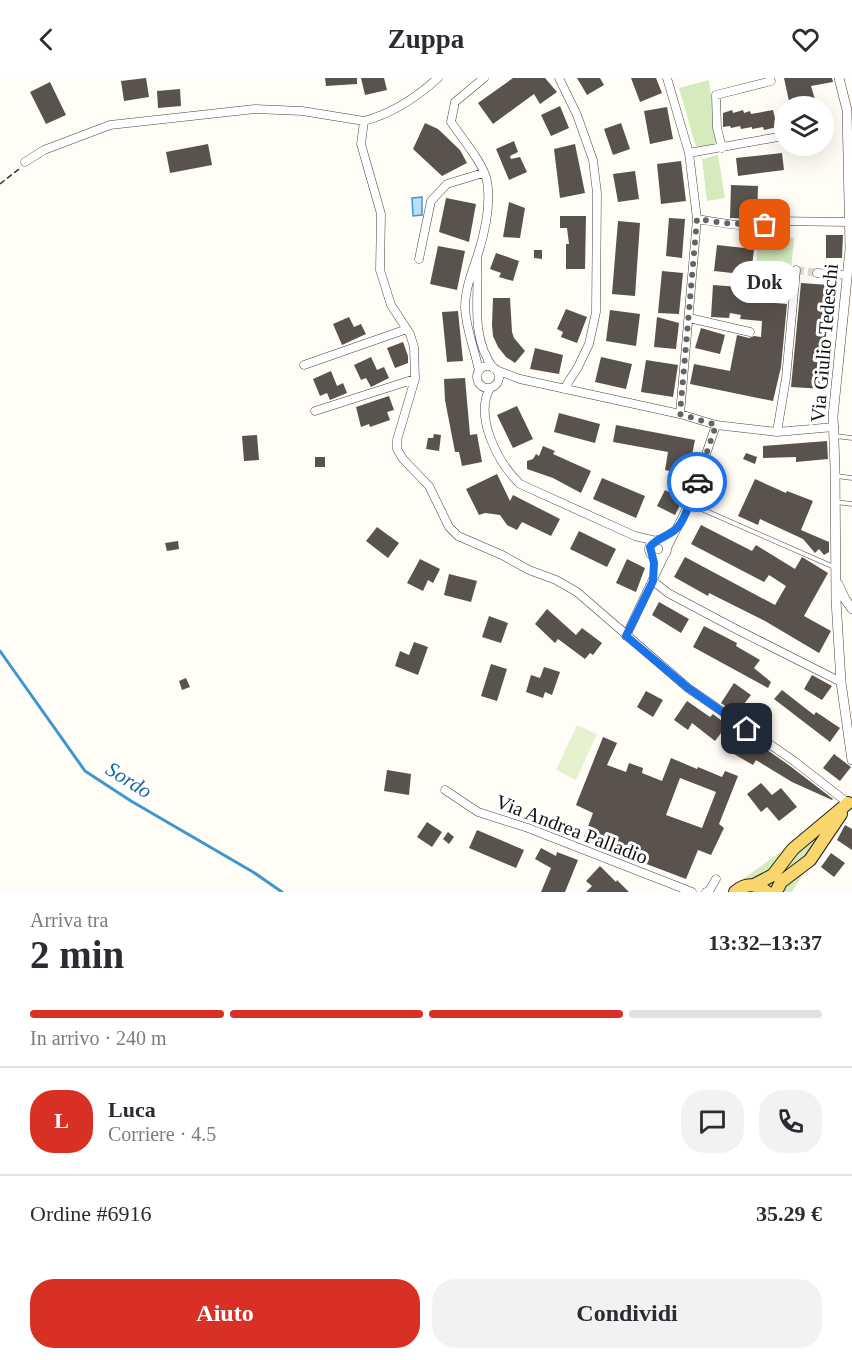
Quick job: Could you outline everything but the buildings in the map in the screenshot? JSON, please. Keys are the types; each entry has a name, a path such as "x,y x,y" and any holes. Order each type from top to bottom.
{"main road":[{"path":"735,892 740,887 754,885 773,875 793,849 850,800"},
{"path":"776,892 781,882 803,866 815,853 850,800"},
{"path":"754,885 767,892"}],"street":[{"path":"26,162 44,150 110,125 255,109 302,111 364,121 379,117 414,97 438,78"},
{"path":"484,78 454,102 451,122 473,153 487,180 487,210 477,256 471,270 465,308 480,385 493,387 520,379"},
{"path":"559,78 577,115 593,160 597,193 596,312 589,344 564,389"},
{"path":"667,78 689,153 697,219 680,414"},
{"name":"Via Giulio Tedeschi","path":"838,78 848,110 851,249 835,390 836,579 852,608"},
{"path":"722,148 717,128 716,95 771,81"},
{"path":"364,121 361,144 381,214 380,270 391,305 407,329 414,347 415,379 397,440 397,449 403,459 429,486 449,528 464,538 577,592 626,636 690,685 850,800"},
{"path":"689,153 774,138"},
{"path":"419,259 431,201 447,184 483,173"},
{"path":"697,219 765,225 772,221 850,222"},
{"path":"477,256 478,335 499,379 484,403 483,413 486,428 512,476 528,488 635,536 664,543 665,552"},
{"path":"777,432 786,378 796,270"},
{"path":"817,273 847,275"},
{"path":"689,318 750,332"},
{"path":"304,365 407,329"},
{"path":"479,371 487,366 520,379 680,414 716,425 777,432 834,432"},
{"path":"315,411 415,379"},
{"path":"626,636 689,504 716,425"},
{"path":"653,581 651,544 678,527"},
{"path":"653,557 659,558 665,552"},
{"path":"836,579 841,682 852,760"},
{"path":"653,581 668,593 841,682"},
{"path":"837,614 845,608 852,608"},
{"name":"Via Andrea Palladio","path":"445,790 478,812 528,828 692,892"},
{"path":"706,892 716,879"}],"lane":[{"path":"834,432 852,438"},
{"path":"835,476 852,478"},
{"path":"836,502 852,504"},
{"path":"689,504 836,568"}],"path":[{"path":"0,184 26,162"}],"green space":[{"path":"709,80 717,142 714,145 696,147 679,88"},
{"path":"718,155 725,198 707,201 702,159"},
{"path":"758,236 794,238 789,291 755,281"},
{"path":"577,725 597,734 576,780 556,770"},
{"path":"824,831 804,858 776,880 771,888 767,885 775,879 793,856"},
{"path":"786,848 767,871 755,878 739,882"},
{"path":"805,871 792,892 781,892 789,881"}],"water":[{"path":"422,197 422,215 413,216 412,198"}],"waterway":[{"name":"Sordo","path":"0,651 85,771 131,801 253,872 282,892"}],"tunnel":[{"path":"796,270 817,273"}],"way so far":[{"path":"697,482 716,425 680,414 697,219 765,225"}],"place":[{"name":"Dok","path":"765,225"}],"route":[{"path":"697,482 678,527 651,544 650,552 655,568 653,581 626,636 688,688 747,729"}]}
